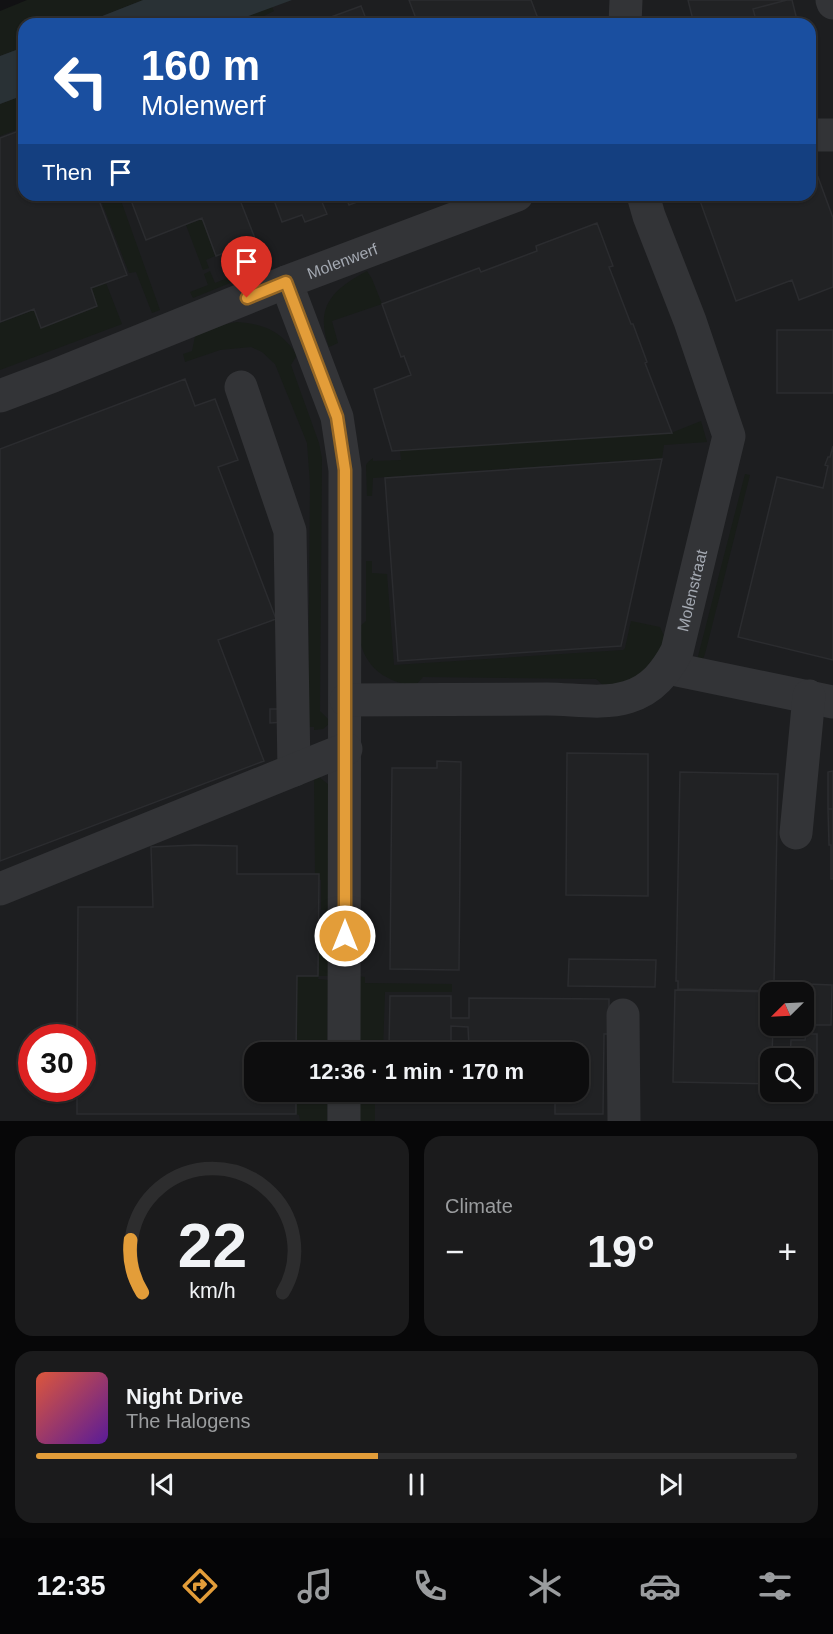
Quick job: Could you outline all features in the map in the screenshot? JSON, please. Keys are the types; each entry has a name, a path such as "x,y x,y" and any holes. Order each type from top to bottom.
{"street":[{"path":"625,18 626,0"},
{"path":"816,135 833,135"},
{"name":"Molenwerf","path":"0,396 286,282 501,201"},
{"name":"Molenstraat","path":"346,700 612,701 632,696 651,684 668,668 677,651 729,436 690,321 645,201"},
{"path":"286,282 337,417 345,470 345,1042"},
{"path":"241,387 290,531 294,770"},
{"path":"668,668 821,699 796,833"},
{"path":"0,889 346,749"},
{"path":"623,1015 624,1121"},
{"path":"344,1102 344,1121"}],"shaded area":[{"path":"27,0 143,0 97,18 18,18 18,49 0,56 0,11"},
{"path":"71,0 833,0 833,1121 0,1121 0,28 18,21 18,201 816,201 816,18 25,18"},
{"path":"143,0 292,0 243,18 97,18"},
{"path":"272,7 274,11 264,16 265,18 243,18"},
{"path":"18,49 18,97 0,104 0,56"},
{"path":"18,97 18,129 0,136 0,104"},
{"path":"101,201 121,201 160,310 152,313 136,272 129,273"},
{"path":"202,219 215,256 206,260 209,268 203,270 186,225"},
{"path":"210,271 215,283 232,276 235,281 193,298 190,292 208,285 204,274"},
{"path":"367,271 382,304 332,321 338,343 329,347 325,333 325,310 336,292"},
{"path":"106,283 122,324 0,370 0,323 34,310 41,328 97,307 91,289"},
{"path":"237,322 272,330 285,340 297,355 291,365 319,443 322,458 320,711 329,720 329,724 323,729 314,730 314,727 308,727 310,484 307,443 275,364 262,352 251,347 220,350 185,362 183,354 192,351 195,336"},
{"path":"701,421 707,442 664,445 662,458 373,478 372,496 367,496 366,465 368,462 373,458 373,461 401,460 400,450 671,433"},
{"path":"745,474 750,475 700,666 696,664"},
{"path":"366,561 372,561 372,573 387,574 394,665 623,650 631,621 660,627 665,638 664,645 640,677 605,687 596,679 423,677 415,686 403,684 375,669 363,652 358,628 366,621"},
{"path":"314,773 329,785 328,913 321,910 321,880 319,874 315,874"},
{"path":"325,926 328,926 328,976 319,976 318,979 328,980 327,1042 297,1042 297,976 318,976 319,934 325,934"},
{"path":"356,976 365,977 365,983 452,984 452,992 385,992 383,1042 355,1042"},
{"path":"296,1102 327,1102 327,1121 300,1121 299,1115 296,1114"},
{"path":"355,1102 375,1102 375,1121 355,1121"}],"building":[{"path":"409,0 531,0 538,18 416,18"},
{"path":"688,0 787,0 753,9 755,18 692,18"},
{"path":"792,0 796,18 755,18 753,9"},
{"path":"361,6 366,18 328,18"},
{"path":"18,131 18,201 99,201 127,275 91,288 97,306 41,328 34,309 0,322 0,138"},
{"path":"818,177 833,218 833,287 799,300 792,280 736,301 700,201 816,201 816,178"},
{"path":"131,201 240,201 256,241 216,256 202,218 146,240"},
{"path":"274,201 322,201 327,214 305,222 302,215 282,222"},
{"path":"347,201 360,201 349,205"},
{"path":"597,223 613,266 609,267 631,324 633,324 647,362 645,363 672,433 392,451 374,389 411,375 404,356 401,357 382,304 479,268 481,272 537,251 536,246"},
{"path":"777,330 833,330 833,393 777,393"},
{"path":"185,379 195,406 215,399 238,460 218,467 276,619 218,640 264,761 0,861 0,449"},
{"path":"833,446 833,660 738,637 777,477 823,488 828,466 825,465"},
{"path":"662,459 621,646 398,661 385,478"},
{"path":"270,709 285,709 285,722 270,723"},
{"path":"567,753 648,754 648,896 566,895"},
{"path":"437,761 461,762 459,970 390,969 392,768 437,768"},
{"path":"833,771 833,809 828,809 828,772"},
{"path":"680,772 778,774 774,982 760,982 760,991 678,989 678,981 676,981"},
{"path":"828,809 833,809 833,879 831,879"},
{"path":"237,846 237,874 319,874 318,976 297,976 296,1042 244,1042 244,1102 296,1102 296,1114 77,1114 77,1102 96,1102 96,1024 77,1024 78,907 153,907 151,847"},
{"path":"569,959 656,960 655,987 568,986"},
{"path":"814,984 832,985 831,1025 814,1025"},
{"path":"675,990 760,992 760,1036 773,1036 772,1048 760,1048 760,1084 673,1082"},
{"path":"390,996 451,996 451,1018 469,1018 469,998 609,999 609,1034 604,1034 603,1114 555,1114 555,1102 589,1102 589,1042 469,1042 468,1027 451,1026 451,1042 389,1042"},
{"path":"817,1034 817,1093 814,1093 814,1048 791,1048 791,1040 805,1040 806,1036"}],"route":[{"path":"247,298 286,282 337,417 343,452 345,470 345,936"}]}
